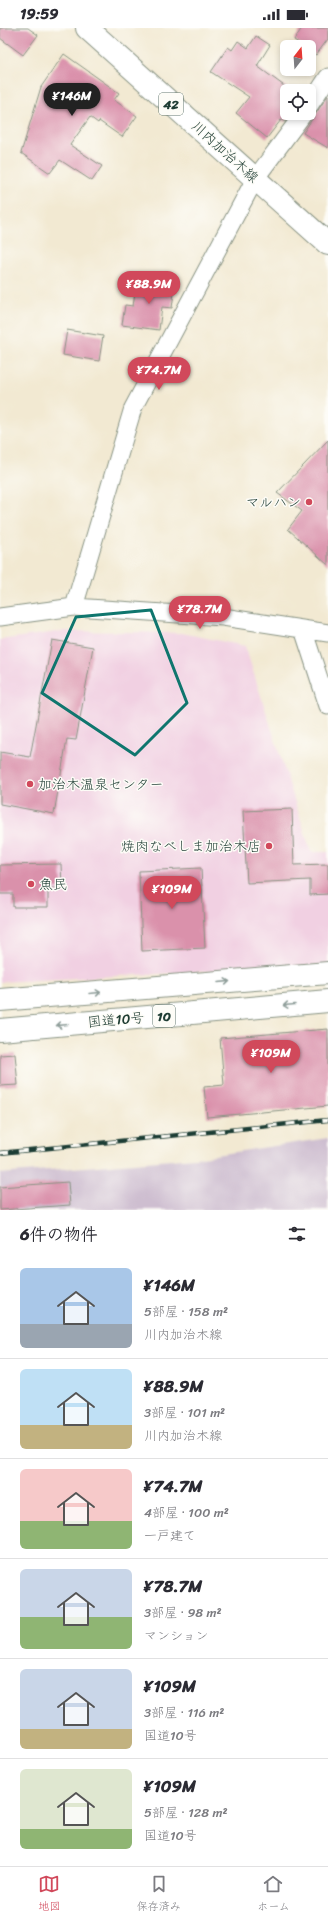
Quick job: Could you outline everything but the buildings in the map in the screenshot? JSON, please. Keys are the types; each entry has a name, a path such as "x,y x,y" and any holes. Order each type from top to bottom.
{"main road":[{"name":"川内加治木線","path":"86,28 328,244"},
{"name":"国道10号","path":"0,1000 328,973"},
{"name":"国道10号","path":"0,1030 328,1001"}],"street":[{"path":"316,95 328,77"},
{"path":"74,607 133,408 255,179 299,120"},
{"path":"0,617 74,607 223,617 328,633"},
{"path":"303,629 328,706"}],"highlighted area":[{"path":"151,610 187,703 135,755 42,693 76,617"}],"shaded area":[{"path":"64,631 182,633 245,646 311,852 328,852 328,965 0,982 0,640"},
{"path":"328,1138 328,1210 0,1210 0,1174 195,1158"}],"railway":[{"path":"0,1153 328,1120"}],"place":[{"name":"マルハン","path":"309,502"},
{"name":"加治木温泉センター","path":"30,784"},
{"name":"焼肉なべしま加治木店","path":"269,846"},
{"name":"魚民","path":"31,884"}]}
